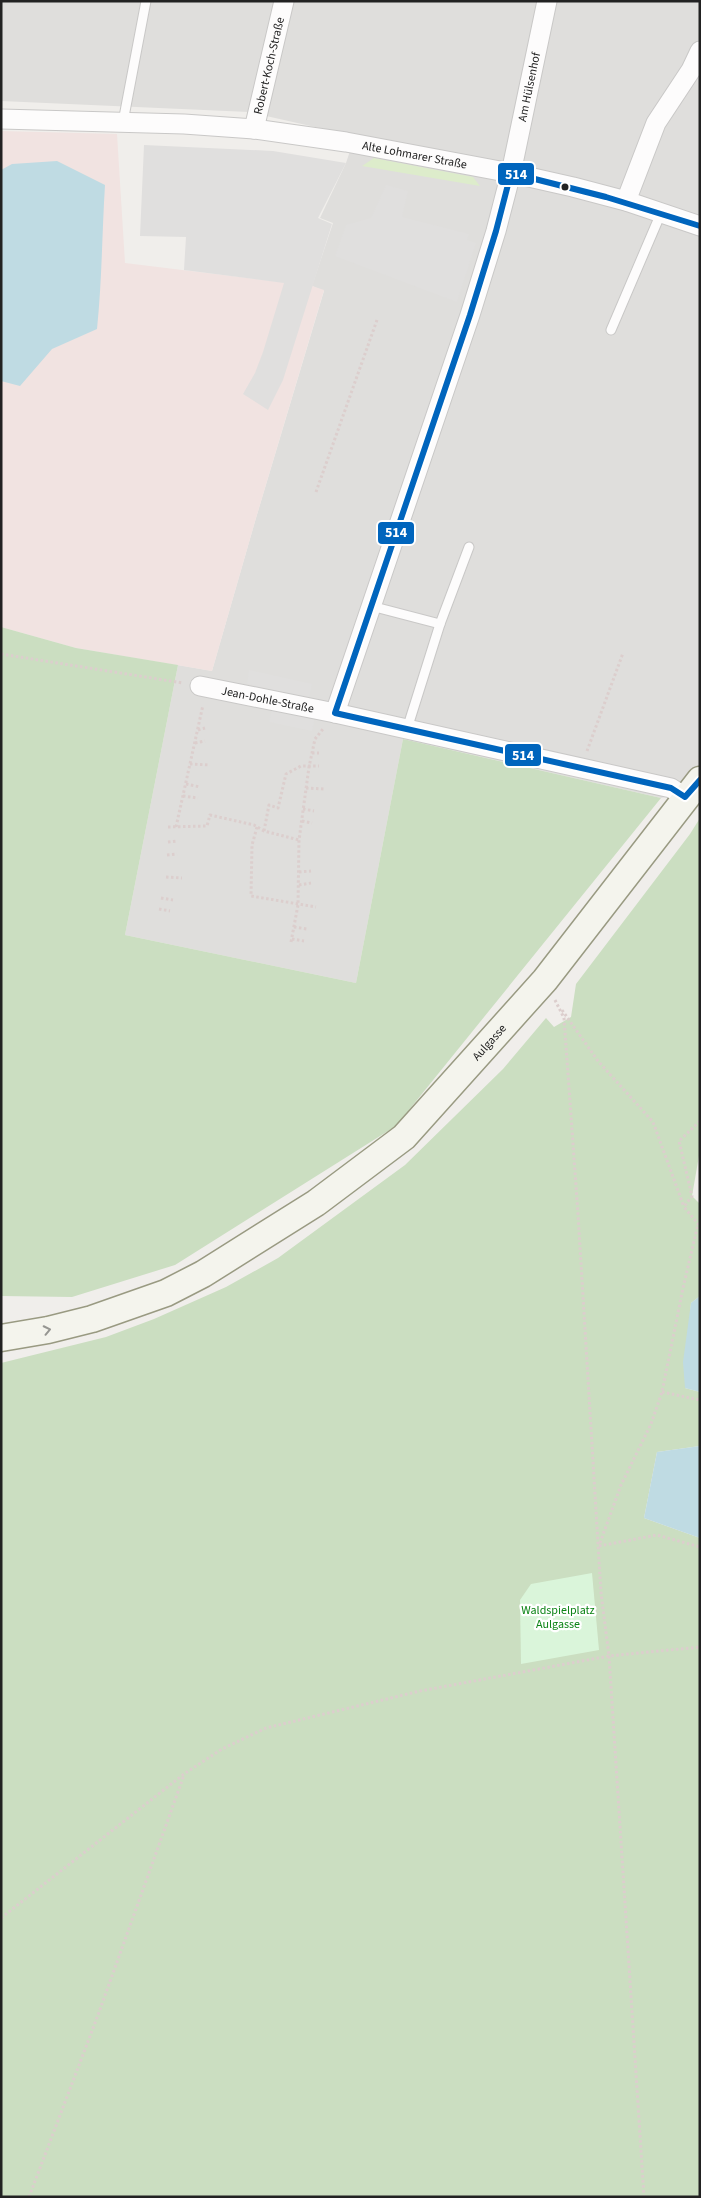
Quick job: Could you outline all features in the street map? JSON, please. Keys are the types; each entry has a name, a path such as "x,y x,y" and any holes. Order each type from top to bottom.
{"main road":[{"name":"Aulgasse","path":"232,1256 329,1194 404,1137 545,980 692,788"},
{"path":"1,1320 88,1304 151,1285 232,1256"},
{"path":"1,1338 48,1330 92,1319 166,1293 203,1274 232,1256"}],"street":[{"name":"Robert-Koch-Straße","path":"254,129 284,1"},
{"name":"Am Hülsenhof","path":"335,713 470,315 496,230 511,173 547,1"},
{"path":"626,201 656,123 691,70 700,51"},
{"name":"Alte Lohmarer Straße","path":"1,119 123,122 254,129 346,142 573,186 626,201 700,226"},
{"name":"Jean-Dohle-Straße","path":"206,687 335,713 671,788 692,788"}],"lane":[{"path":"123,122 146,1"},
{"path":"611,330 661,213"},
{"path":"407,729 440,624 468,547"},
{"path":"371,606 440,624"}],"path":[{"path":"316,492 377,320"},
{"path":"1,654 206,687 176,827"},
{"path":"581,768 623,654"},
{"path":"304,941 292,941 298,905 299,840 303,809 315,739 335,713"},
{"path":"198,730 205,728"},
{"path":"195,743 205,741"},
{"path":"312,753 319,753"},
{"path":"190,764 210,765"},
{"path":"264,831 269,806 278,808 286,774 301,766 319,766"},
{"path":"186,784 200,787"},
{"path":"306,788 324,790"},
{"path":"183,796 198,798"},
{"path":"303,809 314,811"},
{"path":"168,827 207,826 210,815 299,840"},
{"path":"302,821 312,823"},
{"path":"257,827 252,845 251,896 316,907"},
{"path":"168,842 177,841"},
{"path":"167,855 177,854"},
{"path":"299,872 311,870"},
{"path":"166,877 182,878"},
{"path":"299,885 311,883"},
{"path":"161,898 173,900"},
{"path":"159,909 170,911"},
{"path":"294,927 307,929"},
{"path":"599,1546 621,1485 651,1424 662,1392 683,1288 699,1225 684,1207 653,1122 598,1061 554,999 564,1018 601,1593 609,1656 644,2197"},
{"path":"684,1207 692,1196 679,1141 700,1120"},
{"path":"662,1392 700,1400"},
{"path":"599,1546 657,1535 700,1547"},
{"path":"1,1918 184,1774 222,1749 266,1728 420,1691 609,1656 700,1647"},
{"path":"29,2197 101,2005 184,1774"}],"shaded area":[{"path":"1,1 700,1 700,789 661,798 403,739 356,983 125,935 178,665 212,671 324,291 312,286 333,223 320,218 346,163 355,136 249,112 1,101"},
{"path":"1,131 117,134 125,263 312,286 324,290 212,671 76,648 1,627"},
{"path":"144,145 273,151 346,163 318,218 332,224 283,380 268,410 243,394 255,373 263,352 284,283 184,270 186,237 140,236"},
{"path":"386,185 408,191 402,217 469,234 467,240 476,243 457,302 335,256 346,225 371,218"},
{"path":"249,670 312,684 309,698 247,684"},
{"path":"272,708 315,718 312,731 269,722"}],"green space":[{"path":"374,158 473,177 480,186 362,166"},
{"path":"1,627 76,648 178,665 125,935 356,983 403,739 661,798 396,1126 175,1265 72,1297 1,1296"},
{"path":"700,818 700,1150 692,1196 700,1204 700,1296 691,1303 685,1388 700,1392 700,1446 657,1452 644,1518 700,1538 700,2197 1,2197 1,1363 106,1337 154,1319 226,1287 278,1258 405,1165 503,1069 546,1018 554,1027 571,1017 576,984 690,834"},
{"name":"Waldspielplatz Aulgasse","path":"592,1573 599,1650 521,1664 520,1600 531,1584"}],"water":[{"path":"57,161 105,185 97,329 52,349 20,386 1,381 1,170 12,164"},
{"path":"700,1296 700,1392 685,1388 683,1362 691,1303"},
{"path":"700,1446 700,1538 644,1518 657,1452"}],"transit line":[{"name":"514","path":"700,226 606,197 511,173 496,231 470,315 335,713 671,788 685,797 700,780"}]}
